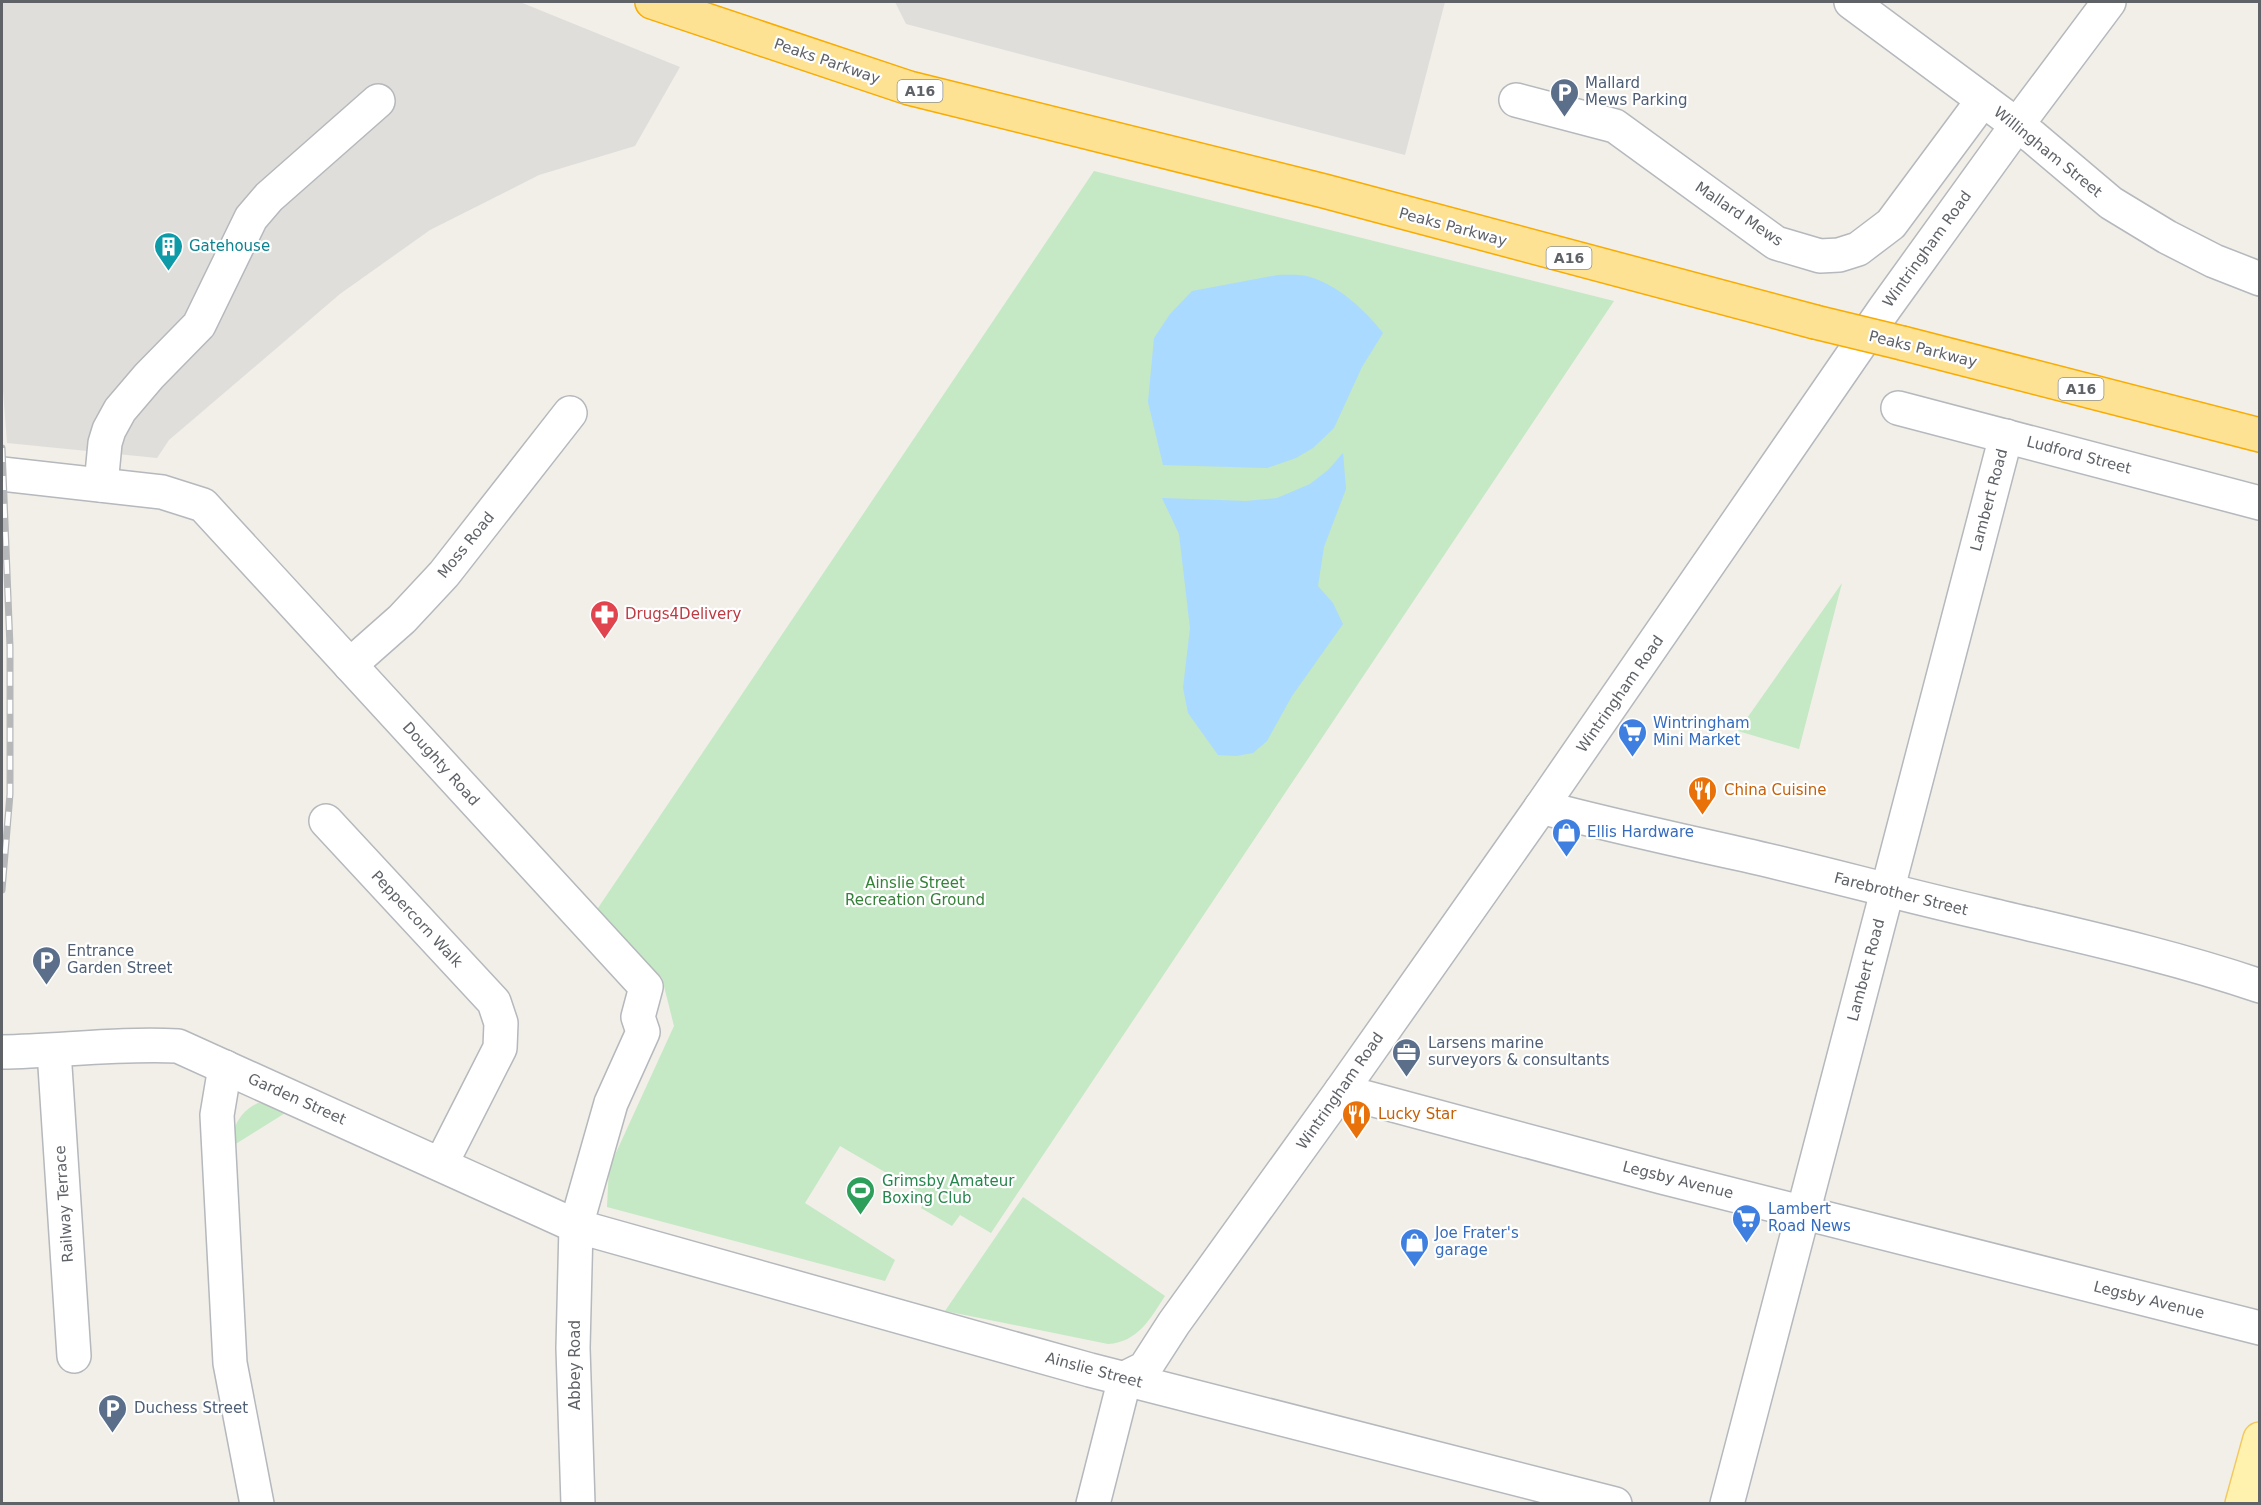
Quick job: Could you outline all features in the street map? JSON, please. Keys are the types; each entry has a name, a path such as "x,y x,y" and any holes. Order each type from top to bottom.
{"highway":[{"name":"Peaks Parkway","path":"652,2 909,88 1312,188 1815,322 2259,435"}],"main road":[{"path":"2242,1503 2259,1439"}],"street":[{"name":"Willingham Street","path":"1851,2 2017,125 2111,203 2167,237 2214,261 2259,279"},
{"name":"Wintringham Road","path":"1125,1378 1145,1368 1174,1323 1541,807 1885,308 2109,2"},
{"name":"Mallard Mews","path":"1516,100 1615,126 1776,243 1820,256 1839,255 1858,249 1891,224 1983,100"},
{"path":"101,485 105,443 120,410 149,376 199,325 251,218 269,197 378,101"},
{"name":"Ludford Street","path":"1898,408 2259,503"},
{"name":"Moss Road","path":"350,665 402,619 444,574 570,413"},
{"name":"Lambert Road","path":"1727,1503 2006,436"},
{"name":"Doughty Road","path":"2,474 162,492 203,505 646,987 638,1017 643,1032 611,1103 576,1226"},
{"name":"Farebrother Street","path":"1541,807 2213,970 2259,986"},
{"name":"Peppercorn Walk","path":"326,821 494,1002 501,1023 500,1048 441,1164"},
{"name":"Garden Street","path":"2,1053 132,1045 178,1046 576,1226"},
{"name":"Railway Terrace","path":"54,1051 74,1356"},
{"path":"225,1067 217,1115 230,1363 257,1503"},
{"name":"Legsby Avenue","path":"1341,1091 1526,1142 2259,1328"},
{"name":"Ainslie Street","path":"576,1226 1125,1378 1615,1503"},
{"name":"Abbey Road","path":"576,1226 573,1348 578,1503"},
{"path":"1094,1503 1125,1378"}],"shaded area":[{"path":"2,2 520,2 680,67 635,146 539,175 430,230 340,294 169,440 157,458 7,443 2,377"},
{"path":"895,2 1445,2 1405,155 906,24"}],"green space":[{"name":"Ainslie Street Recreation Ground","path":"1094,171 1614,301 991,1233 960,1215 952,1226 921,1208 928,1197 840,1146 805,1203 895,1260 885,1281 607,1207 609,1168 674,1026 662,978 594,914"},
{"path":"1842,583 1799,749 1738,731"},
{"path":"258,1103 277,1104 290,1110 234,1145 233,1138 238,1120"},
{"path":"1023,1197 1165,1296 1142,1328 1127,1339 1108,1344 945,1311"}],"water":[{"path":"1278,275 1306,276 1331,286 1360,308 1383,333 1362,367 1334,428 1313,448 1296,458 1267,468 1163,465 1148,402 1154,338 1170,314 1192,291"},
{"path":"1343,453 1346,489 1324,547 1318,586 1333,603 1343,624 1292,696 1267,741 1253,753 1236,756 1218,755 1188,713 1183,688 1190,628 1179,534 1162,498 1246,501 1277,498 1310,484 1328,470"}],"railway":[{"path":"2,448 10,647 10,794 2,890"}],"place":[{"name":"Mallard Mews Parking","path":"1564,118"},
{"name":"Gatehouse","path":"168,272"},
{"name":"Drugs4Delivery","path":"604,640"},
{"name":"Wintringham Mini Market","path":"1632,758"},
{"name":"China Cuisine","path":"1703,816"},
{"name":"Ellis Hardware","path":"1566,858"},
{"name":"Entrance Garden Street","path":"46,986"},
{"name":"Larsens marine surveyors & consultants","path":"1407,1078"},
{"name":"Lucky Star","path":"1357,1140"},
{"name":"Grimsby Amateur Boxing Club","path":"861,1216"},
{"name":"Lambert Road News","path":"1747,1244"},
{"name":"Joe Frater's garage","path":"1414,1268"},
{"name":"Duchess Street","path":"113,1434"}]}
